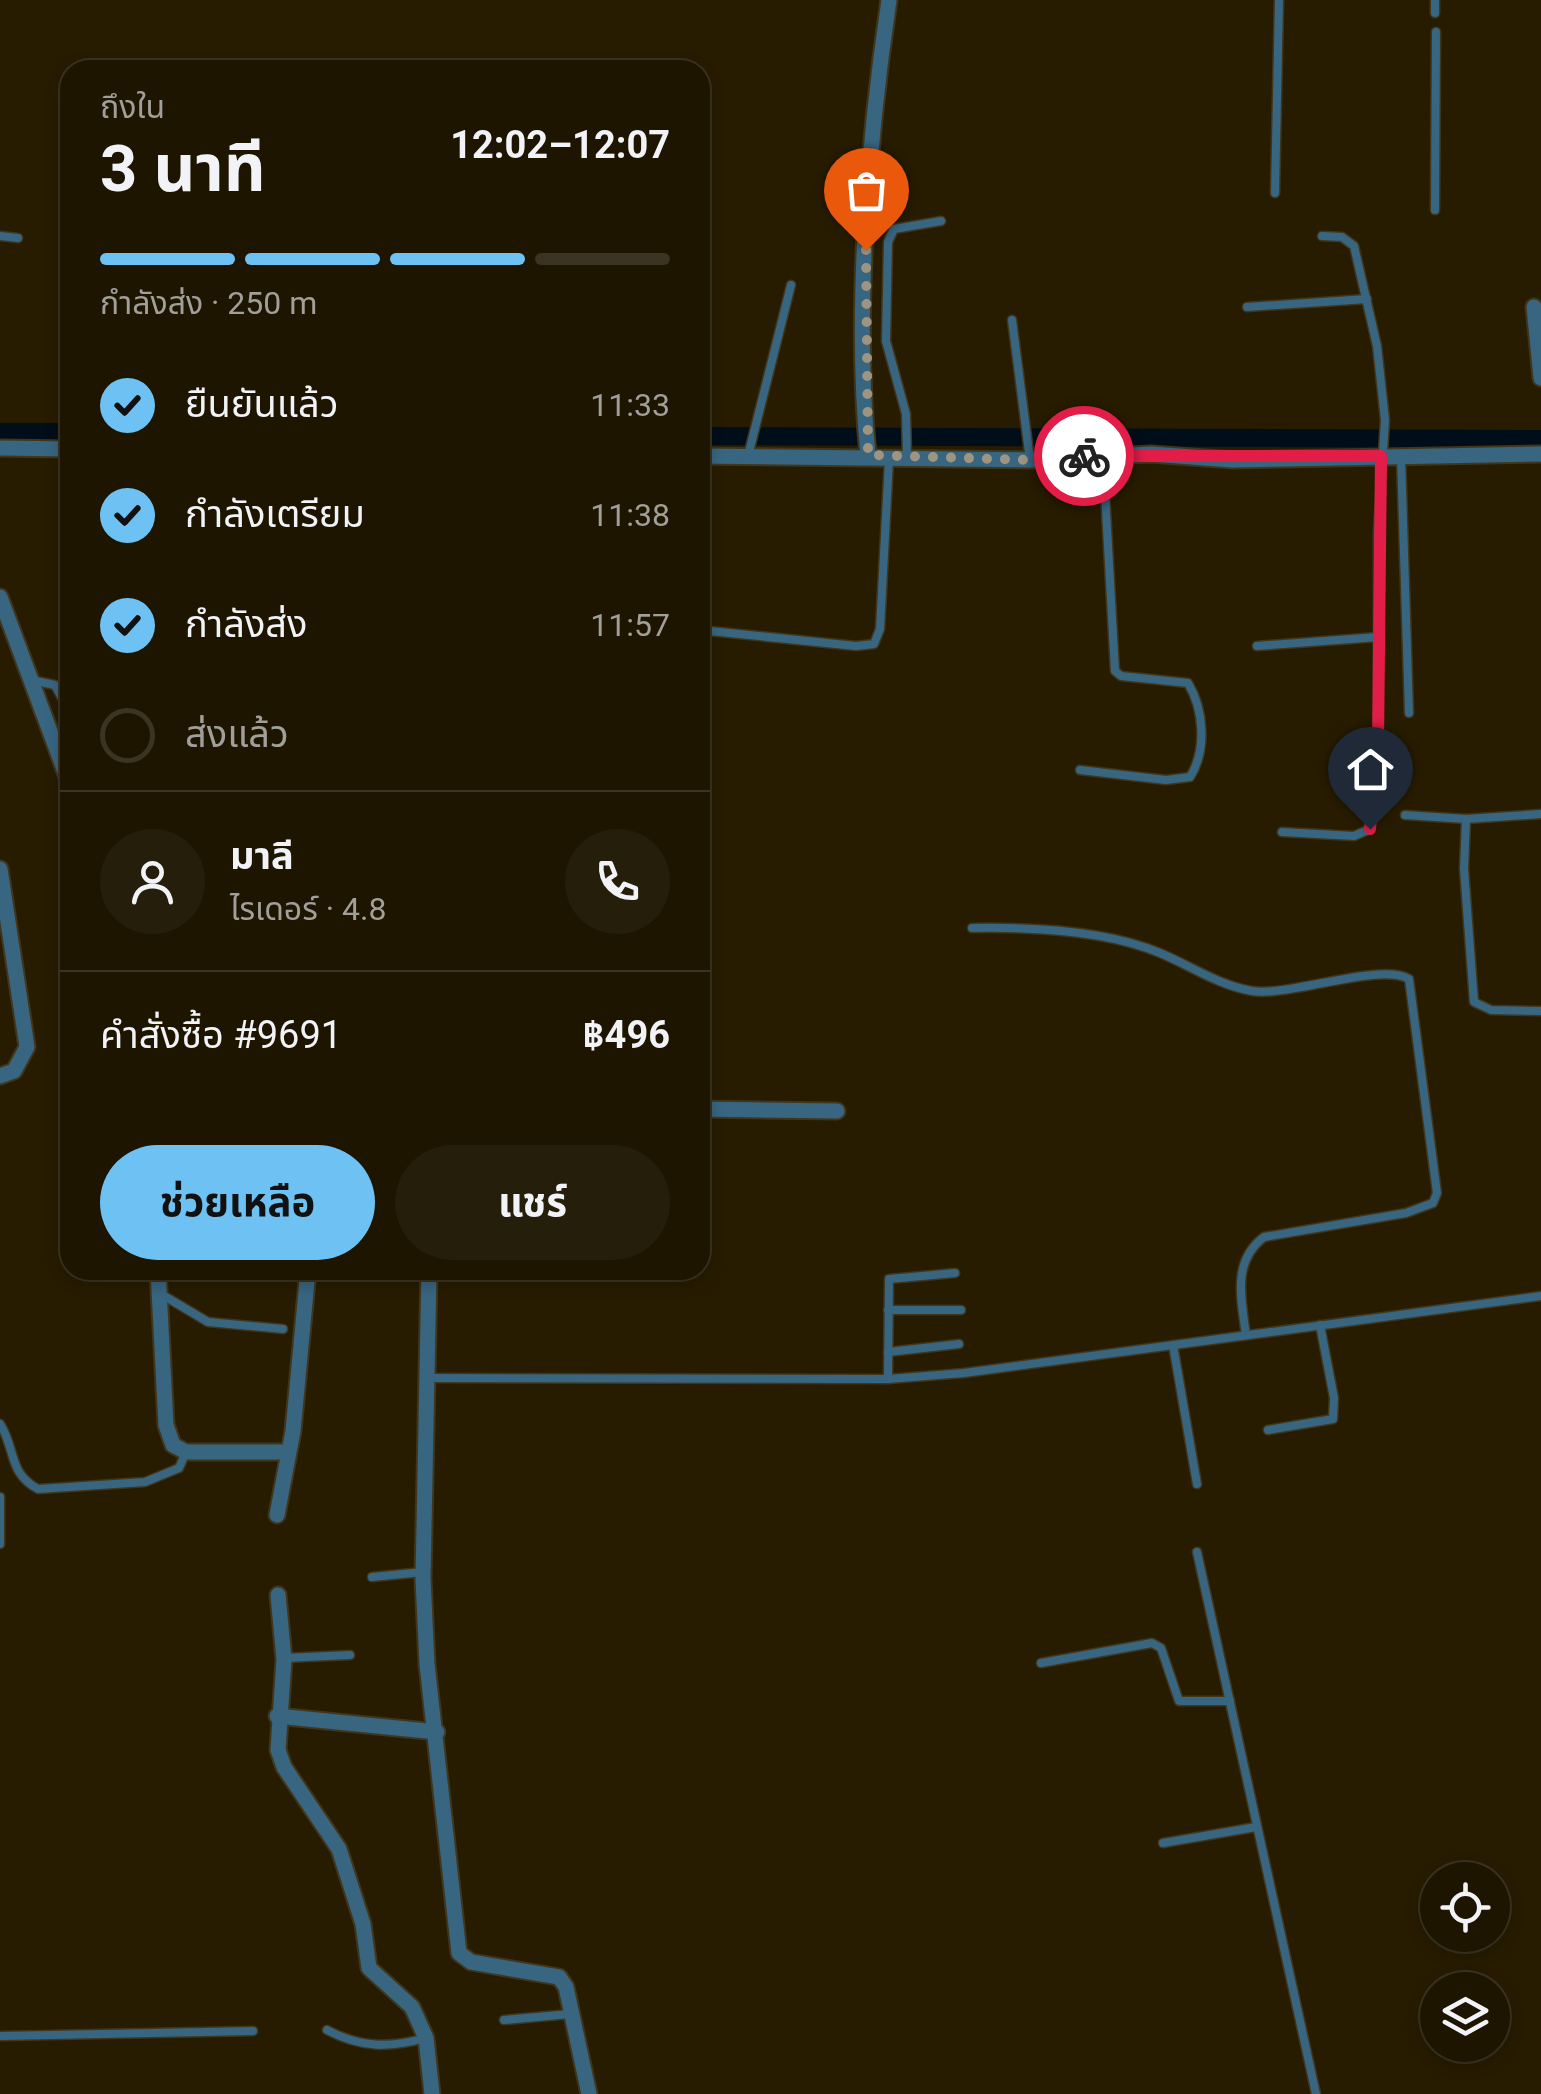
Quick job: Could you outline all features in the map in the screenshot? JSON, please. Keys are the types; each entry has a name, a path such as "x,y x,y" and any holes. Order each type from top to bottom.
{"street":[{"path":"868,455 866,250 875,95 890,0"},
{"path":"1534,308 1541,378"},
{"path":"0,448 60,448"},
{"path":"710,456 1030,460 1103,455 1233,460 1541,454"},
{"path":"0,596 60,758"},
{"path":"0,869 27,1047 14,1071 0,1076"},
{"path":"710,1109 837,1111"},
{"path":"158,1280 166,1425 172,1445 186,1452 286,1452"},
{"path":"277,1515 293,1430 307,1280"},
{"path":"429,1280 428,1378 422,1448 427,1664 458,1953 470,1962 559,1977 566,1987 589,2094"},
{"path":"278,1595 284,1658 277,1716 278,1750 284,1767 339,1849 363,1924 370,1968 412,2007 426,2038 432,2094"},
{"path":"277,1716 437,1732"}],"lane":[{"path":"1275,193 1279,0"},
{"path":"1435,0 1435,13"},
{"path":"1435,210 1436,32"},
{"path":"907,456 906,414 886,340 888,242 894,229 941,221"},
{"path":"0,236 18,238"},
{"path":"1282,832 1354,836 1370,829 1378,746 1384,398 1354,246 1342,238 1322,236"},
{"path":"748,456 791,285"},
{"path":"1246,307 1367,299"},
{"path":"1012,320 1030,460"},
{"path":"1080,770 1166,780 1190,777 1197,766 1202,732 1188,683 1122,676 1114,671 1103,455"},
{"path":"710,631 856,646 874,644 880,629 889,456"},
{"path":"1401,456 1409,713"},
{"path":"1256,646 1378,637"},
{"path":"31,680 55,685 60,694"},
{"path":"1405,815 1466,819 1541,814"},
{"path":"1466,819 1474,1002 1491,1010 1541,1011"},
{"path":"972,928 1034,927 1126,944 1159,952 1201,975 1255,992 1384,975 1409,979 1430,1114 1438,1193 1434,1203 1406,1213 1264,1237 1246,1250 1240,1273 1246,1335"},
{"path":"888,1379 890,1277 955,1273"},
{"path":"159,1292 208,1322 283,1329"},
{"path":"428,1378 888,1379 1541,1296"},
{"path":"888,1310 961,1310"},
{"path":"1268,1430 1333,1418 1334,1398 1320,1325"},
{"path":"888,1352 959,1344"},
{"path":"1173,1344 1197,1484"},
{"path":"0,1424 12,1463 24,1481 38,1489 146,1482 179,1468 186,1452"},
{"path":"0,1498 0,1544"},
{"path":"1197,1552 1316,2094"},
{"path":"372,1578 424,1572"},
{"path":"1041,1663 1152,1644 1161,1648 1179,1701 1230,1701"},
{"path":"284,1658 350,1655"},
{"path":"1163,1842 1256,1827"},
{"path":"504,2020 570,2014"},
{"path":"327,2030 355,2045 398,2046 426,2038"},
{"path":"0,2036 252,2031"}],"waterway":[{"path":"0,432 60,432"},
{"path":"710,436 1541,439"}],"way so far":[{"path":"866,250 868,455 1030,460 1084,456"}],"route":[{"path":"1084,456 1151,454 1233,460 1381,456 1378,746 1370,829"}]}
